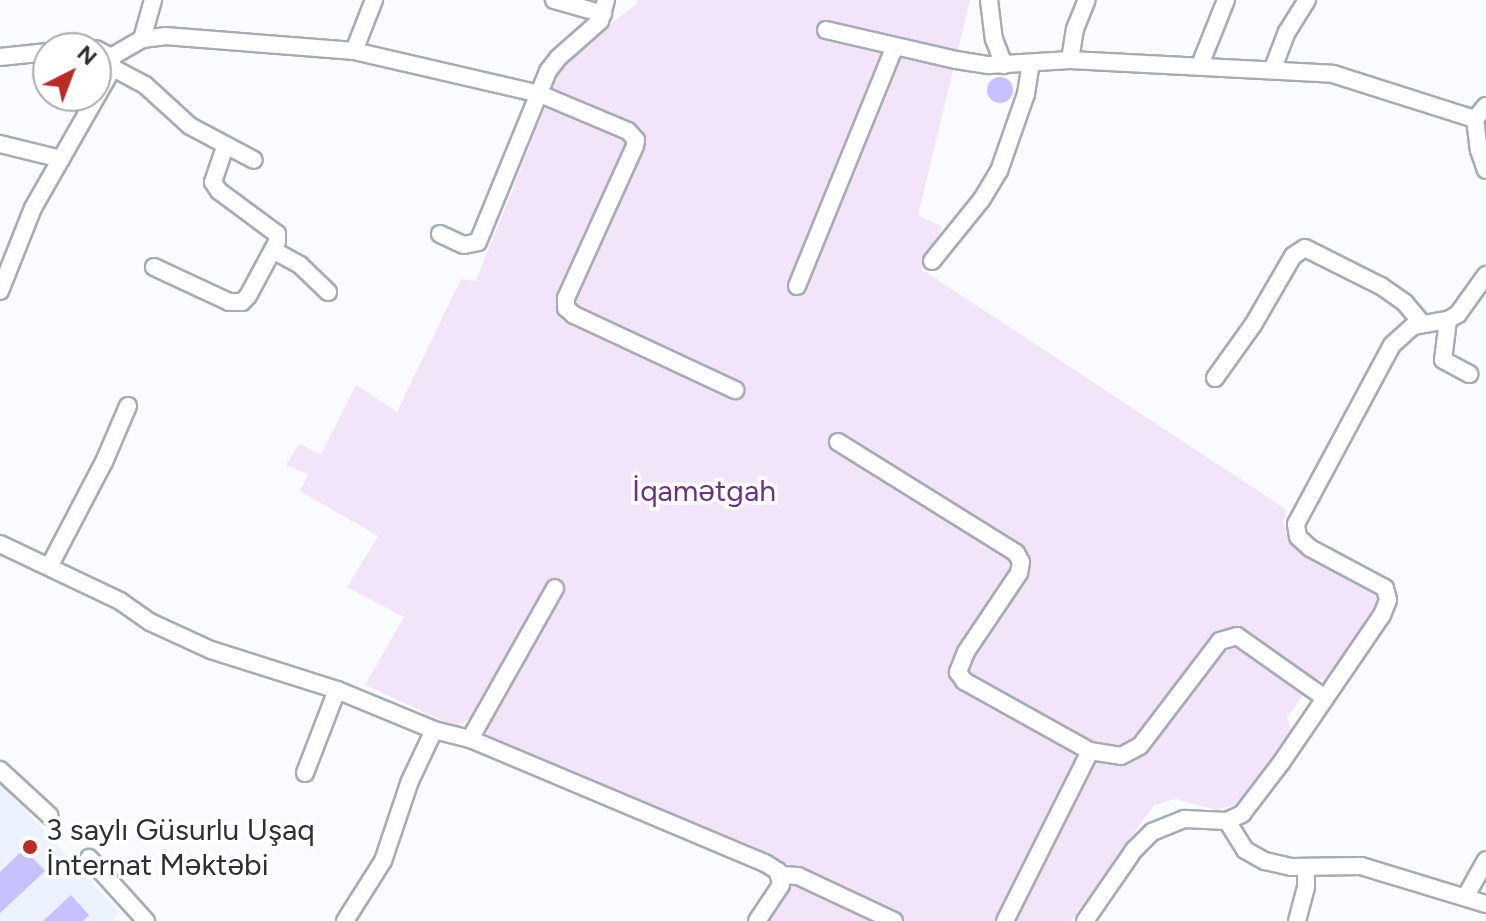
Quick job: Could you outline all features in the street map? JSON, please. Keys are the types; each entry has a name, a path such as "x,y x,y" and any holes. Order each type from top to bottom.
{"street":[{"path":"142,39 153,0"},
{"path":"354,51 374,0"},
{"path":"440,234 464,245 478,242 558,58 595,26 605,7 554,0"},
{"path":"989,0 994,39 1004,65"},
{"path":"1070,60 1075,29 1087,0"},
{"path":"1200,65 1226,0"},
{"path":"1273,68 1287,32 1307,0"},
{"path":"826,30 956,60 1004,65 1070,60 1273,68 1354,78 1480,113 1486,170"},
{"path":"112,51 142,39 165,36 354,51 540,94 628,131 636,140 566,298 566,308 574,315 735,390"},
{"path":"797,286 895,46"},
{"path":"0,57 32,54"},
{"path":"112,61 145,85 190,126 254,160"},
{"path":"932,261 955,228 982,199 999,171 1026,94 1031,63"},
{"path":"0,291 22,233 61,159 80,112"},
{"path":"0,144 61,159"},
{"path":"154,267 206,294 242,302 273,250 277,234 219,191 213,182 225,147"},
{"path":"1215,378 1253,325 1300,249 1305,248 1381,286 1405,303 1422,323"},
{"path":"273,250 300,265 328,292"},
{"path":"1085,921 1134,850 1152,832 1184,819 1227,821 1249,807 1382,615 1388,594 1373,579 1303,543 1296,524 1392,345 1408,328 1448,320 1464,308 1486,275"},
{"path":"1448,320 1443,360 1469,374"},
{"path":"49,567 104,462 128,406"},
{"path":"838,442 1016,553 1021,562 1019,573 966,652 958,672 964,681 1090,751 1121,756 1140,746 1220,641 1229,635 1237,636 1325,698"},
{"path":"0,544 120,601 159,627 211,650 337,690 434,730 470,739 765,863 780,875 798,876 894,921"},
{"path":"470,739 555,588"},
{"path":"305,773 337,690"},
{"path":"345,921 383,861 410,781 434,730"},
{"path":"1005,921 1090,751"},
{"path":"0,770 49,815"},
{"path":"1227,821 1239,844 1254,857 1306,867 1361,866 1486,904"},
{"path":"89,858 146,921"},
{"path":"1466,896 1486,860"},
{"path":"1297,921 1306,887 1306,867"},
{"path":"757,921 780,889 780,875"}],"shaded area":[{"name":"3 saylı Güsurlu Uşaq İnternat Məktəbi","path":"0,783 119,912 113,918 116,921 0,921"}],"green space":[{"name":"İqamətgah","path":"637,0 970,0 918,215 942,227 921,269 1287,510 1283,522 1289,543 1380,593 1381,600 1327,680 1314,679 1287,718 1292,730 1239,804 1216,810 1175,799 1154,805 1071,921 762,921 788,886 794,885 800,869 489,740 485,722 479,718 473,716 457,727 365,685 404,617 347,587 378,536 300,491 308,474 286,465 299,444 321,454 356,385 397,412 461,279 476,281 565,57 636,5"}],"building":[{"path":"1000,77 1009,81 1013,90 1009,99 1000,103 991,99 987,90 991,81"},
{"path":"24,849 45,871 0,913 0,872"},
{"path":"71,895 89,915 83,921 43,921"}],"place":[{"name":"3 saylı Güsurlu Uşaq İnternat Məktəbi","path":"30,847"}]}
